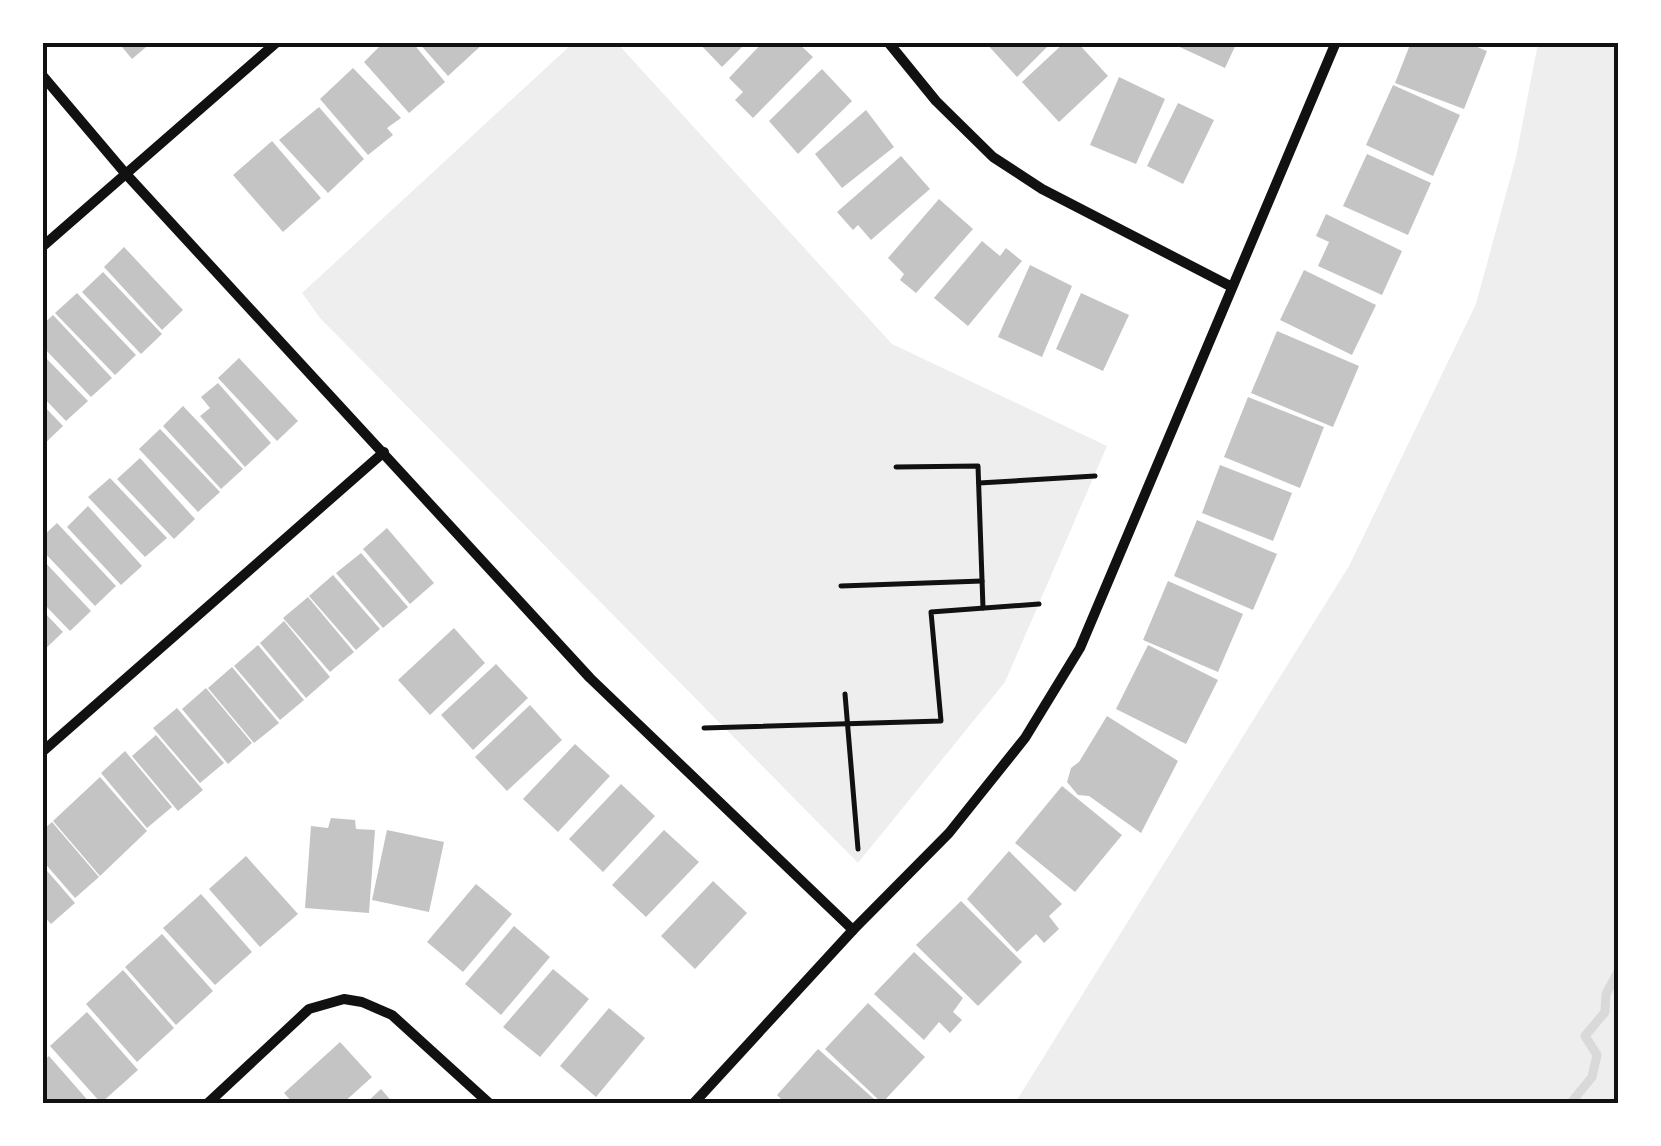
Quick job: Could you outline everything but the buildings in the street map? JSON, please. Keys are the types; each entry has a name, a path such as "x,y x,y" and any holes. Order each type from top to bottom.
{"street":[{"path":"42,247 278,42"},
{"path":"888,42 936,101 992,157 1042,188 1232,286"},
{"path":"694,1104 853,930 950,832 1024,738 1080,648 1336,42"},
{"path":"42,75 125,173 590,678 853,930"},
{"path":"42,752 384,452"},
{"path":"207,1104 310,1008 344,999 362,1002 392,1016 490,1104"}],"path":[{"path":"896,468 978,466 983,608"},
{"path":"979,483 1095,476"},
{"path":"841,586 982,580"},
{"path":"704,728 942,721 932,612 1039,604"},
{"path":"845,694 858,848"}],"shaded area":[{"path":"573,43 617,43 892,344 1107,446 1005,682 858,863 320,318 302,293"},
{"path":"1538,43 1618,43 1618,1103 1015,1103 1349,566 1476,304 1516,157"}],"waterway":[{"path":"1570,1104 1592,1077 1597,1055 1585,1036 1605,1012 1606,994 1618,972"}]}
